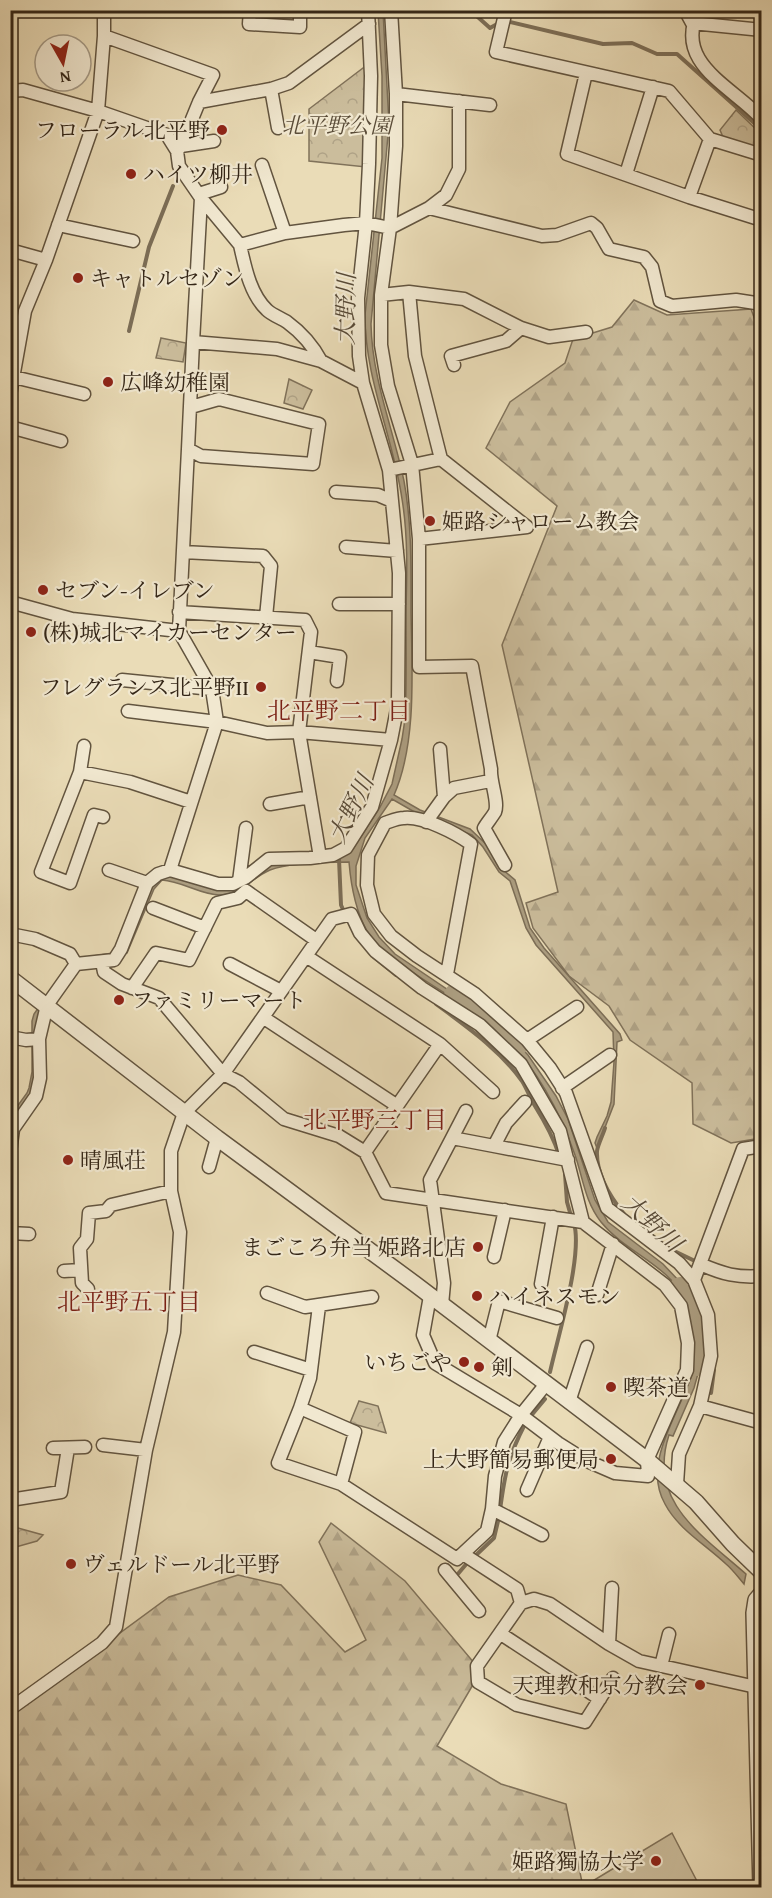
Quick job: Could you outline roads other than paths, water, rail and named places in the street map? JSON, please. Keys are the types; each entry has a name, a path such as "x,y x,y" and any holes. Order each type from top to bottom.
{"street":[{"path":"10,395 25,311 46,260 98,111 104,10"},
{"path":"250,10 249,24 300,27 300,10"},
{"path":"368,10 371,76 366,223 358,298 359,356 363,383 389,470 397,550 398,704 391,740 372,807 346,848 333,855 320,857 269,859 233,884 218,884 170,870 158,874 147,883 121,949 108,961 104,972 122,984 159,998 223,1074 245,1087 284,1119 339,1136 364,1152 386,1193 433,1200 553,1217 584,1222 665,1285 681,1306 688,1343 687,1370 647,1460 648,1476 615,1473 585,1460 521,1415 435,1363 423,1335 444,1283 433,1200 430,1180 466,1111"},
{"path":"391,10 396,94 396,146 390,228 381,295 381,345 388,386 412,464 419,539 419,667 472,666 491,769 490,781 494,789 496,810 484,828 505,864"},
{"path":"506,10 496,52 669,91 710,139 762,155"},
{"path":"685,10 692,23"},
{"path":"699,10 692,23 691,41 696,57 721,84 762,119"},
{"path":"692,23 762,30"},
{"path":"199,102 271,89 289,83 369,24"},
{"path":"104,36 213,75 179,148 180,166 200,196 240,245 246,273 267,310 300,333 314,348 321,361"},
{"path":"586,73 567,154 762,220"},
{"path":"626,174 653,87"},
{"path":"271,89 278,128"},
{"path":"10,91 23,90 98,111 167,135 179,148"},
{"path":"396,94 490,105"},
{"path":"240,245 285,233 366,223 390,228 429,208 446,195 459,169 459,101"},
{"path":"689,197 710,139"},
{"path":"179,148 214,141"},
{"path":"262,165 285,233"},
{"path":"200,196 221,187"},
{"path":"170,870 217,722 212,689 179,631 200,196"},
{"path":"429,208 542,236 557,235 591,223 597,228 609,249 644,257 652,267 660,302 672,306 736,300 762,304"},
{"path":"58,225 133,241"},
{"path":"10,250 46,260"},
{"path":"381,295 409,292 464,299 521,328 549,337 586,333"},
{"path":"409,292 415,356 441,459 527,527 419,539"},
{"path":"454,365 451,356 506,341 521,328"},
{"path":"193,342 277,350 321,361 363,383"},
{"path":"14,377 84,394"},
{"path":"188,449 201,456 313,464 319,424 219,399 191,408"},
{"path":"10,427 61,441"},
{"path":"389,470 441,459"},
{"path":"336,492 378,495 392,501"},
{"path":"346,547 397,550"},
{"path":"183,552 263,556 271,566 266,617"},
{"path":"10,602 72,619 179,631"},
{"path":"339,604 399,604"},
{"path":"179,612 305,620 311,632 299,732 320,857"},
{"path":"309,652 340,657 341,678"},
{"path":"122,680 212,689"},
{"path":"128,711 217,722 267,733 299,732 391,740"},
{"path":"84,746 80,772 36,872 70,883 94,815 103,817"},
{"path":"440,749 444,796"},
{"path":"80,772 130,782 191,802"},
{"path":"429,817 444,796 454,788 490,781"},
{"path":"58,789 71,794"},
{"path":"270,804 310,797"},
{"path":"372,807 385,823"},
{"path":"447,974 471,844 429,817 406,817 385,823 368,855 367,885 374,914 391,936 475,994 527,1040 550,1068 562,1088 607,1208 679,1263 694,1280 708,1315 711,1356 700,1406 679,1454 677,1484"},
{"path":"239,881 246,828"},
{"path":"109,870 147,883"},
{"path":"132,988 156,953 189,960 217,903 238,898 246,891 316,940"},
{"path":"153,908 205,928"},
{"path":"10,1709 102,1642 116,1627 146,1450 174,1332 180,1232 171,1191 171,1151 184,1113 223,1074 332,919 351,914 360,933 375,951 422,988 480,1025 521,1064 560,1131 584,1222"},
{"path":"10,934 35,939 73,959 108,961"},
{"path":"306,956 440,1044 493,1092"},
{"path":"10,1152 13,1129 36,1096 40,1078 39,1039 43,1002 73,959"},
{"path":"230,964 281,991"},
{"path":"10,978 217,1138 647,1460 696,1502 733,1544 762,1572"},
{"path":"527,1040 577,1007"},
{"path":"264,1018 396,1105"},
{"path":"10,1037 26,1040 39,1039"},
{"path":"364,1152 440,1044"},
{"path":"562,1088 610,1055"},
{"path":"494,1146 506,1123 525,1102"},
{"path":"208,1167 217,1138"},
{"path":"452,1138 567,1160"},
{"path":"694,1280 743,1149 762,1146"},
{"path":"88,1290 82,1284 80,1248 87,1239 89,1213 106,1210 111,1205 171,1191"},
{"path":"494,1257 505,1210"},
{"path":"541,1284 553,1217"},
{"path":"10,1233 29,1234"},
{"path":"597,1295 613,1244"},
{"path":"700,1264 717,1272 741,1278 762,1276"},
{"path":"64,1271 81,1270"},
{"path":"267,1293 305,1307 372,1297"},
{"path":"489,1341 499,1301 557,1318"},
{"path":"319,1305 311,1370 300,1408 278,1463 341,1484 517,1589 521,1603"},
{"path":"569,1402 587,1347"},
{"path":"254,1352 311,1370"},
{"path":"479,1611 441,1573 487,1531 495,1476 504,1442 521,1415 546,1384"},
{"path":"700,1406 762,1423"},
{"path":"300,1408 355,1431 341,1484"},
{"path":"527,1490 550,1437"},
{"path":"103,1445 146,1450"},
{"path":"53,1448 85,1448"},
{"path":"10,1500 61,1492 68,1448"},
{"path":"492,1509 542,1535"},
{"path":"609,1644 612,1588"},
{"path":"613,1678 585,1722 517,1705 478,1682 477,1666 521,1603 534,1599 550,1604 609,1644 639,1661 756,1687"},
{"path":"759,1603 756,1687 761,1887"},
{"path":"501,1634 600,1699"},
{"path":"661,1666 669,1634"}],"waterway":[{"path":"470,10 490,28 499,23"},
{"path":"506,21 603,44 632,43 657,54 677,54 762,130"},
{"path":"129,331 149,247 173,186"},
{"path":"339,859 341,905 345,914"},
{"path":"374,957 396,975"},
{"name":"大野川","path":"455,995 492,1017 518,1044"},
{"path":"436,1004 482,1039 513,1069 522,1081 559,1155"},
{"path":"605,1128 598,1145 597,1160 609,1193 624,1214"},
{"path":"565,1174 567,1202 571,1216"},
{"path":"550,1372 572,1275 576,1237 574,1223"},
{"path":"668,1248 697,1262"},
{"name":"大野川","path":"680,1288 687,1296 701,1353 697,1365"},
{"path":"711,1393 714,1370"},
{"path":"530,1417 545,1399"},
{"path":"500,1510 508,1465 525,1424"},
{"path":"474,1557 494,1538 499,1517"},
{"path":"457,1575 468,1562"}],"place":[{"name":"フローラル北平野","path":"222,130"},
{"name":"ハイツ柳井","path":"131,174"},
{"name":"キャトルセゾン","path":"78,278"},
{"name":"広峰幼稚園","path":"108,382"},
{"name":"姫路シャローム教会","path":"430,521"},
{"name":"セブン-イレブン","path":"43,590"},
{"name":"(株)城北マイカーセンター","path":"31,632"},
{"name":"フレグランス北平野Ⅱ","path":"261,687"},
{"name":"ファミリーマート","path":"119,1000"},
{"name":"晴風荘","path":"68,1160"},
{"name":"まごころ弁当 姫路北店","path":"478,1247"},
{"name":"ハイネスモン","path":"477,1296"},
{"name":"いちごや","path":"464,1362"},
{"name":"剣","path":"479,1367"},
{"name":"喫茶道","path":"611,1387"},
{"name":"上大野簡易郵便局","path":"611,1459"},
{"name":"ヴェルドール北平野","path":"71,1564"},
{"name":"天理教和京分教会","path":"700,1685"},
{"name":"姫路獨協大学","path":"656,1861"}],"district":[{"name":"北平野二丁目","path":"339,711"},
{"name":"北平野三丁目","path":"375,1120"},
{"name":"北平野五丁目","path":"129,1302"}],"park label":[{"name":"北平野公園","path":"337,125"}]}
